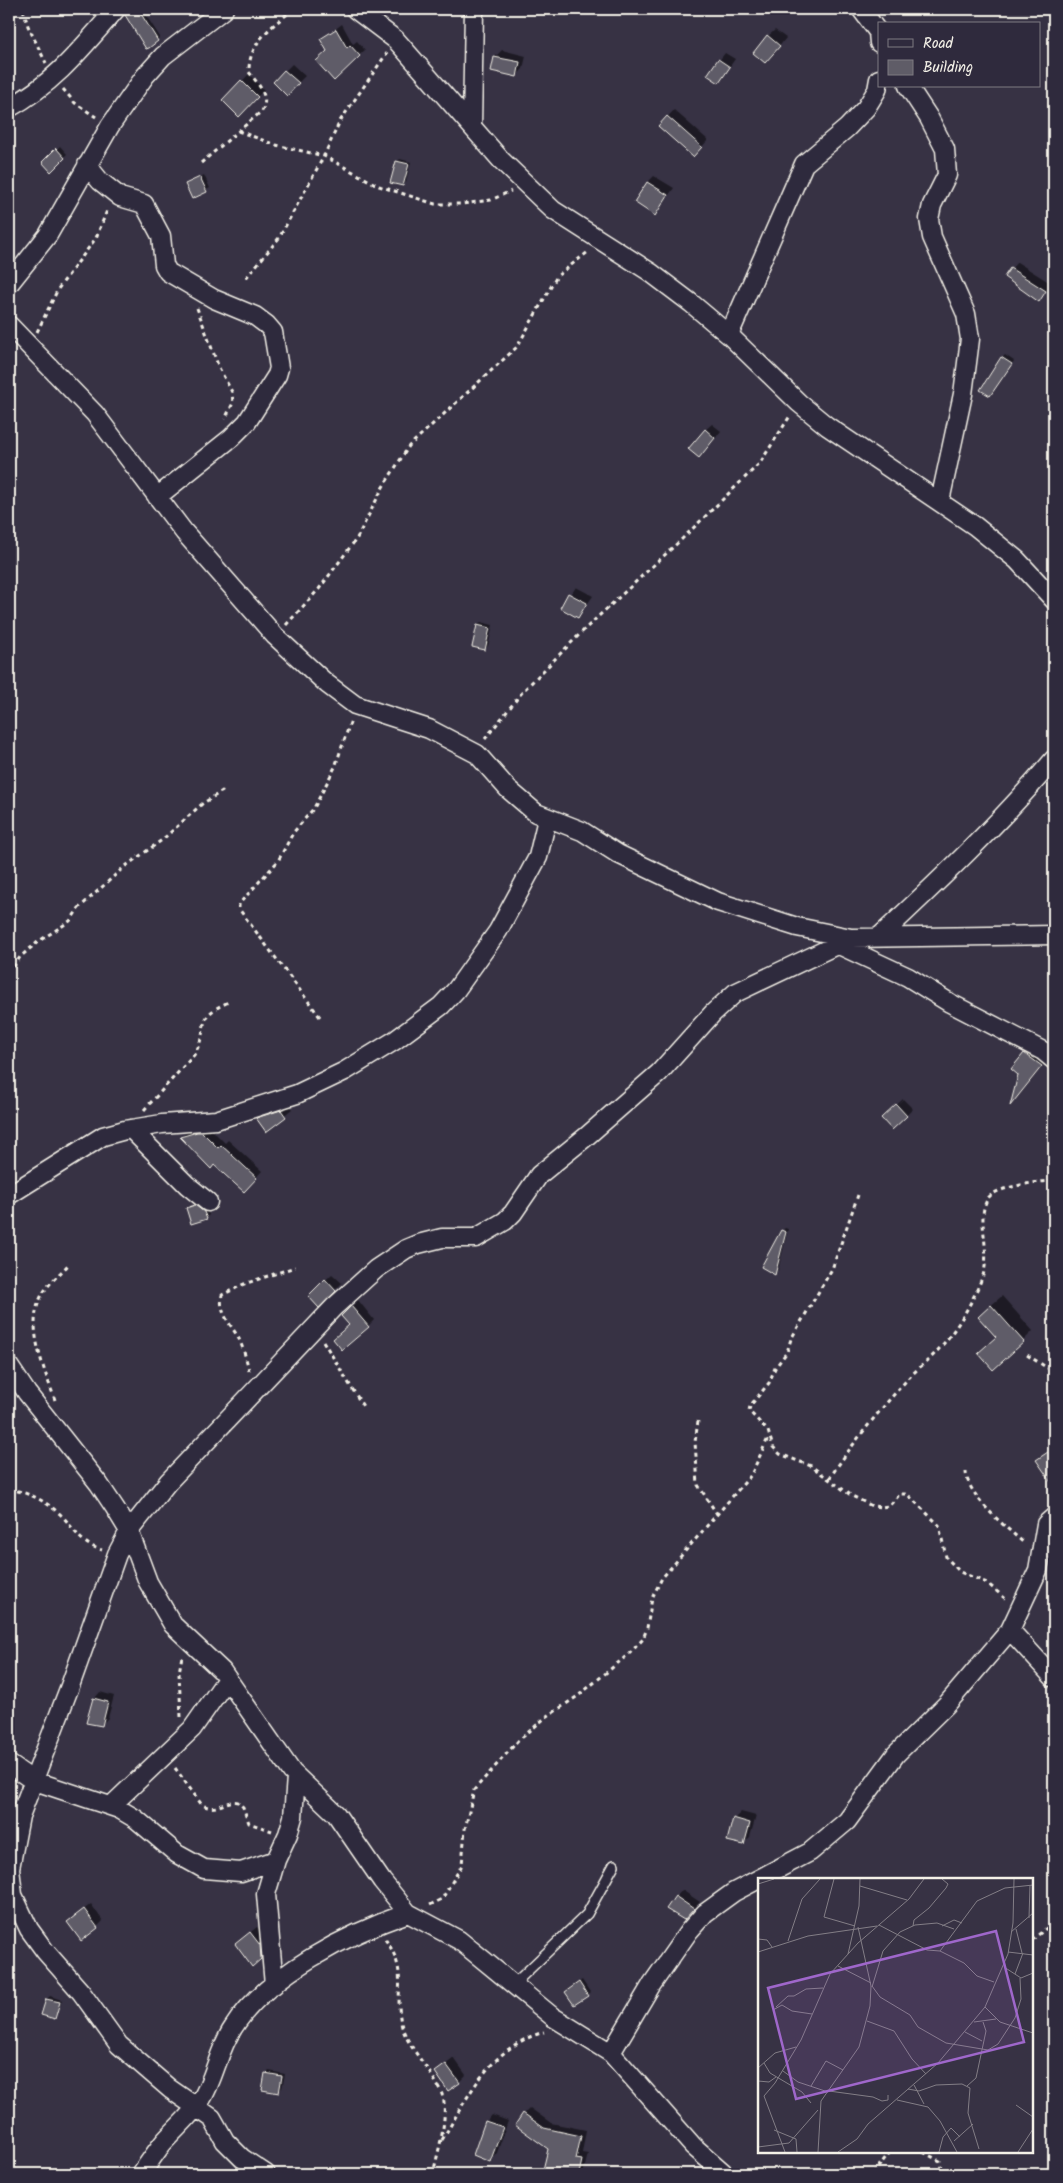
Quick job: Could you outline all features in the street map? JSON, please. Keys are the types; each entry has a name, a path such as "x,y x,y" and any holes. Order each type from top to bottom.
{"street":[{"path":"9,108 32,95 56,76 116,9"},
{"path":"9,284 48,235 110,126 158,61 224,9"},
{"path":"355,9 396,40 525,185 553,210 657,278 729,335 799,403 834,431 940,501 1017,560 1054,600"},
{"path":"472,127 474,9"},
{"path":"861,9 878,34"},
{"path":"729,335 804,164 847,128 866,108 877,90 878,84"},
{"path":"909,88 929,118 945,149 947,175 932,205 929,219 932,237 966,314 970,339 963,394 940,501"},
{"path":"87,165 111,191 124,199 144,204 161,236 166,269 190,286 255,316 267,325 272,332 279,358 277,375 247,422 233,436 157,497"},
{"path":"9,325 95,414 157,497 274,636 327,684 356,706 448,737 484,760 523,804 547,819 582,831 627,858 718,902 844,941 950,1003 1038,1048 1054,1060"},
{"path":"879,937 946,875 1020,799 1054,758"},
{"path":"9,1195 103,1136 131,1129 216,1120 297,1094 344,1071 394,1042 446,1001 498,931 538,857 547,819"},
{"path":"266,2174 242,2158 225,2141 212,2118 170,2089 119,2046 81,1992 29,1928 13,1895 10,1868 20,1816 32,1780 70,1686 117,1554 129,1531 168,1482 314,1328 376,1269 406,1249 442,1238 476,1238 504,1221 513,1213 539,1175 659,1073 730,996 844,941 879,937 1054,935"},
{"path":"131,1129 208,1202"},
{"path":"9,1366 27,1393 99,1484 129,1531 148,1582 173,1625 222,1671 296,1777 325,1801 336,1814 382,1881 408,1913 459,1940 567,2026 587,2036 611,2053 693,2146 725,2174"},
{"path":"761,1878 810,1852 847,1822 896,1754 947,1704 1010,1630 1038,1570 1046,1524 1054,1517"},
{"path":"1010,1630 1054,1678"},
{"path":"111,1806 184,1737 199,1720 227,1679"},
{"path":"9,1764 32,1780 111,1806 136,1819 176,1854 204,1869 241,1872 276,1860"},
{"path":"274,1985 266,1904 268,1884 293,1817 296,1777"},
{"path":"611,2053 663,1968 689,1931 705,1913 734,1892 758,1879"},
{"path":"141,2174 162,2144 197,2106 212,2082 224,2043 240,2016 274,1985 317,1956 374,1925 408,1913"}],"lane":[{"path":"514,1984 587,1914 614,1866"}],"path":[{"path":"23,9 28,26 44,61 56,76 65,92 75,103 110,126"},
{"path":"201,163 262,111 266,100 262,90 249,72 249,63 254,46 294,9"},
{"path":"246,278 278,238 324,156 340,121 396,40"},
{"path":"238,131 276,145 324,156 379,186 435,204 462,204 491,200 525,185"},
{"path":"32,349 38,326 58,288 96,238 108,208 111,191"},
{"path":"274,636 319,589 357,538 384,487 409,446 517,348 557,276 603,241"},
{"path":"190,286 203,327 232,392 233,403 225,418 233,436"},
{"path":"484,760 483,745 488,732 524,690 587,627 760,463 799,403"},
{"path":"320,1018 239,909 238,904 278,860 294,833 314,808 335,767 356,706"},
{"path":"9,974 20,957 39,941 70,921 80,908 123,868 162,840 202,804 224,790"},
{"path":"131,1129 147,1105 194,1055 199,1047 209,1011 229,1002"},
{"path":"829,1479 851,1445 907,1380 939,1350 955,1329 984,1270 987,1250 982,1214 984,1206 991,1195 1002,1190 1054,1181"},
{"path":"858,1196 832,1270 795,1331 787,1352 775,1368 769,1383 749,1407 749,1411 768,1431 773,1447 780,1454 811,1466 852,1496 872,1506 889,1506 900,1494 907,1494 939,1525 946,1557 960,1572 987,1584 1003,1595 1019,1614"},
{"path":"57,1404 38,1345 36,1330 37,1311 41,1296 70,1264"},
{"path":"250,1397 248,1365 240,1341 226,1319 222,1306 222,1296 225,1292 244,1284 295,1267"},
{"path":"314,1328 364,1408"},
{"path":"1027,1355 1054,1372"},
{"path":"698,1421 695,1442 698,1486 717,1514"},
{"path":"408,1913 442,1898 462,1865 465,1830 474,1790 518,1741 545,1718 578,1696 630,1653 643,1638 647,1628 652,1598 662,1578 751,1475 769,1436"},
{"path":"966,1471 969,1486 980,1499 1006,1528 1041,1557"},
{"path":"9,1489 35,1495 62,1517 85,1544 117,1554"},
{"path":"184,1737 178,1702 179,1673 185,1638"},
{"path":"165,1755 202,1805 217,1808 231,1801 238,1802 243,1806 249,1823 287,1837"},
{"path":"1033,1939 1054,1922"},
{"path":"374,1925 397,1960 401,1982 402,2026 409,2045 444,2101 441,2143 433,2174"},
{"path":"441,2143 479,2080 497,2057 511,2046 535,2034 567,2026"},
{"path":"873,2174 889,2153"},
{"path":"925,2153 940,2161 944,2174"}],"building":[{"path":"132,9 138,9 158,41 149,48 146,49 125,15"},
{"path":"336,29 347,48 350,45 360,56 334,81 316,61 327,51 320,39"},
{"path":"767,35 780,46 765,63 753,53"},
{"path":"494,57 520,62 517,77 491,71"},
{"path":"718,59 730,67 719,83 707,75"},
{"path":"284,70 299,83 287,96 273,82"},
{"path":"241,80 258,97 239,117 222,100"},
{"path":"667,116 702,147 693,157 658,126"},
{"path":"56,148 65,158 51,172 42,162"},
{"path":"396,161 409,164 403,186 390,183"},
{"path":"200,177 207,192 192,199 185,184"},
{"path":"647,182 668,195 655,216 634,202"},
{"path":"1010,268 1046,291 1039,302 1004,277"},
{"path":"1001,357 1012,364 990,396 980,390"},
{"path":"705,429 715,438 699,458 688,449"},
{"path":"568,593 587,603 578,618 560,608"},
{"path":"477,625 490,628 485,650 472,647"},
{"path":"1024,1053 1042,1066 1010,1106 1018,1075 1011,1069"},
{"path":"896,1104 907,1116 892,1130 881,1118"},
{"path":"281,1110 286,1117 266,1132 256,1118"},
{"path":"202,1132 218,1148 221,1145 257,1178 244,1192 214,1165 211,1169 180,1137"},
{"path":"195,1205 204,1212 207,1219 191,1224 186,1208"},
{"path":"781,1230 786,1232 775,1275 761,1267"},
{"path":"325,1279 336,1291 319,1308 308,1296"},
{"path":"991,1305 1024,1342 993,1370 978,1353 996,1337 978,1317"},
{"path":"351,1306 369,1327 342,1350 333,1339 349,1325 341,1316"},
{"path":"1054,1448 1054,1486 1036,1460"},
{"path":"93,1698 108,1702 102,1726 86,1723"},
{"path":"733,1818 750,1823 744,1845 727,1841"},
{"path":"675,1896 694,1909 684,1920 666,1909"},
{"path":"84,1909 98,1928 81,1941 67,1922"},
{"path":"250,1932 260,1945 261,1959 252,1967 235,1944"},
{"path":"579,1982 588,1996 574,2005 565,1992"},
{"path":"46,1999 60,2002 55,2019 41,2015"},
{"path":"446,2064 460,2083 448,2091 435,2072"},
{"path":"265,2073 282,2076 279,2093 262,2090"},
{"path":"523,2113 544,2128 581,2136 576,2159 582,2160 579,2174 542,2174 548,2149 515,2125"},
{"path":"485,2121 503,2127 490,2162 473,2155"}]}
